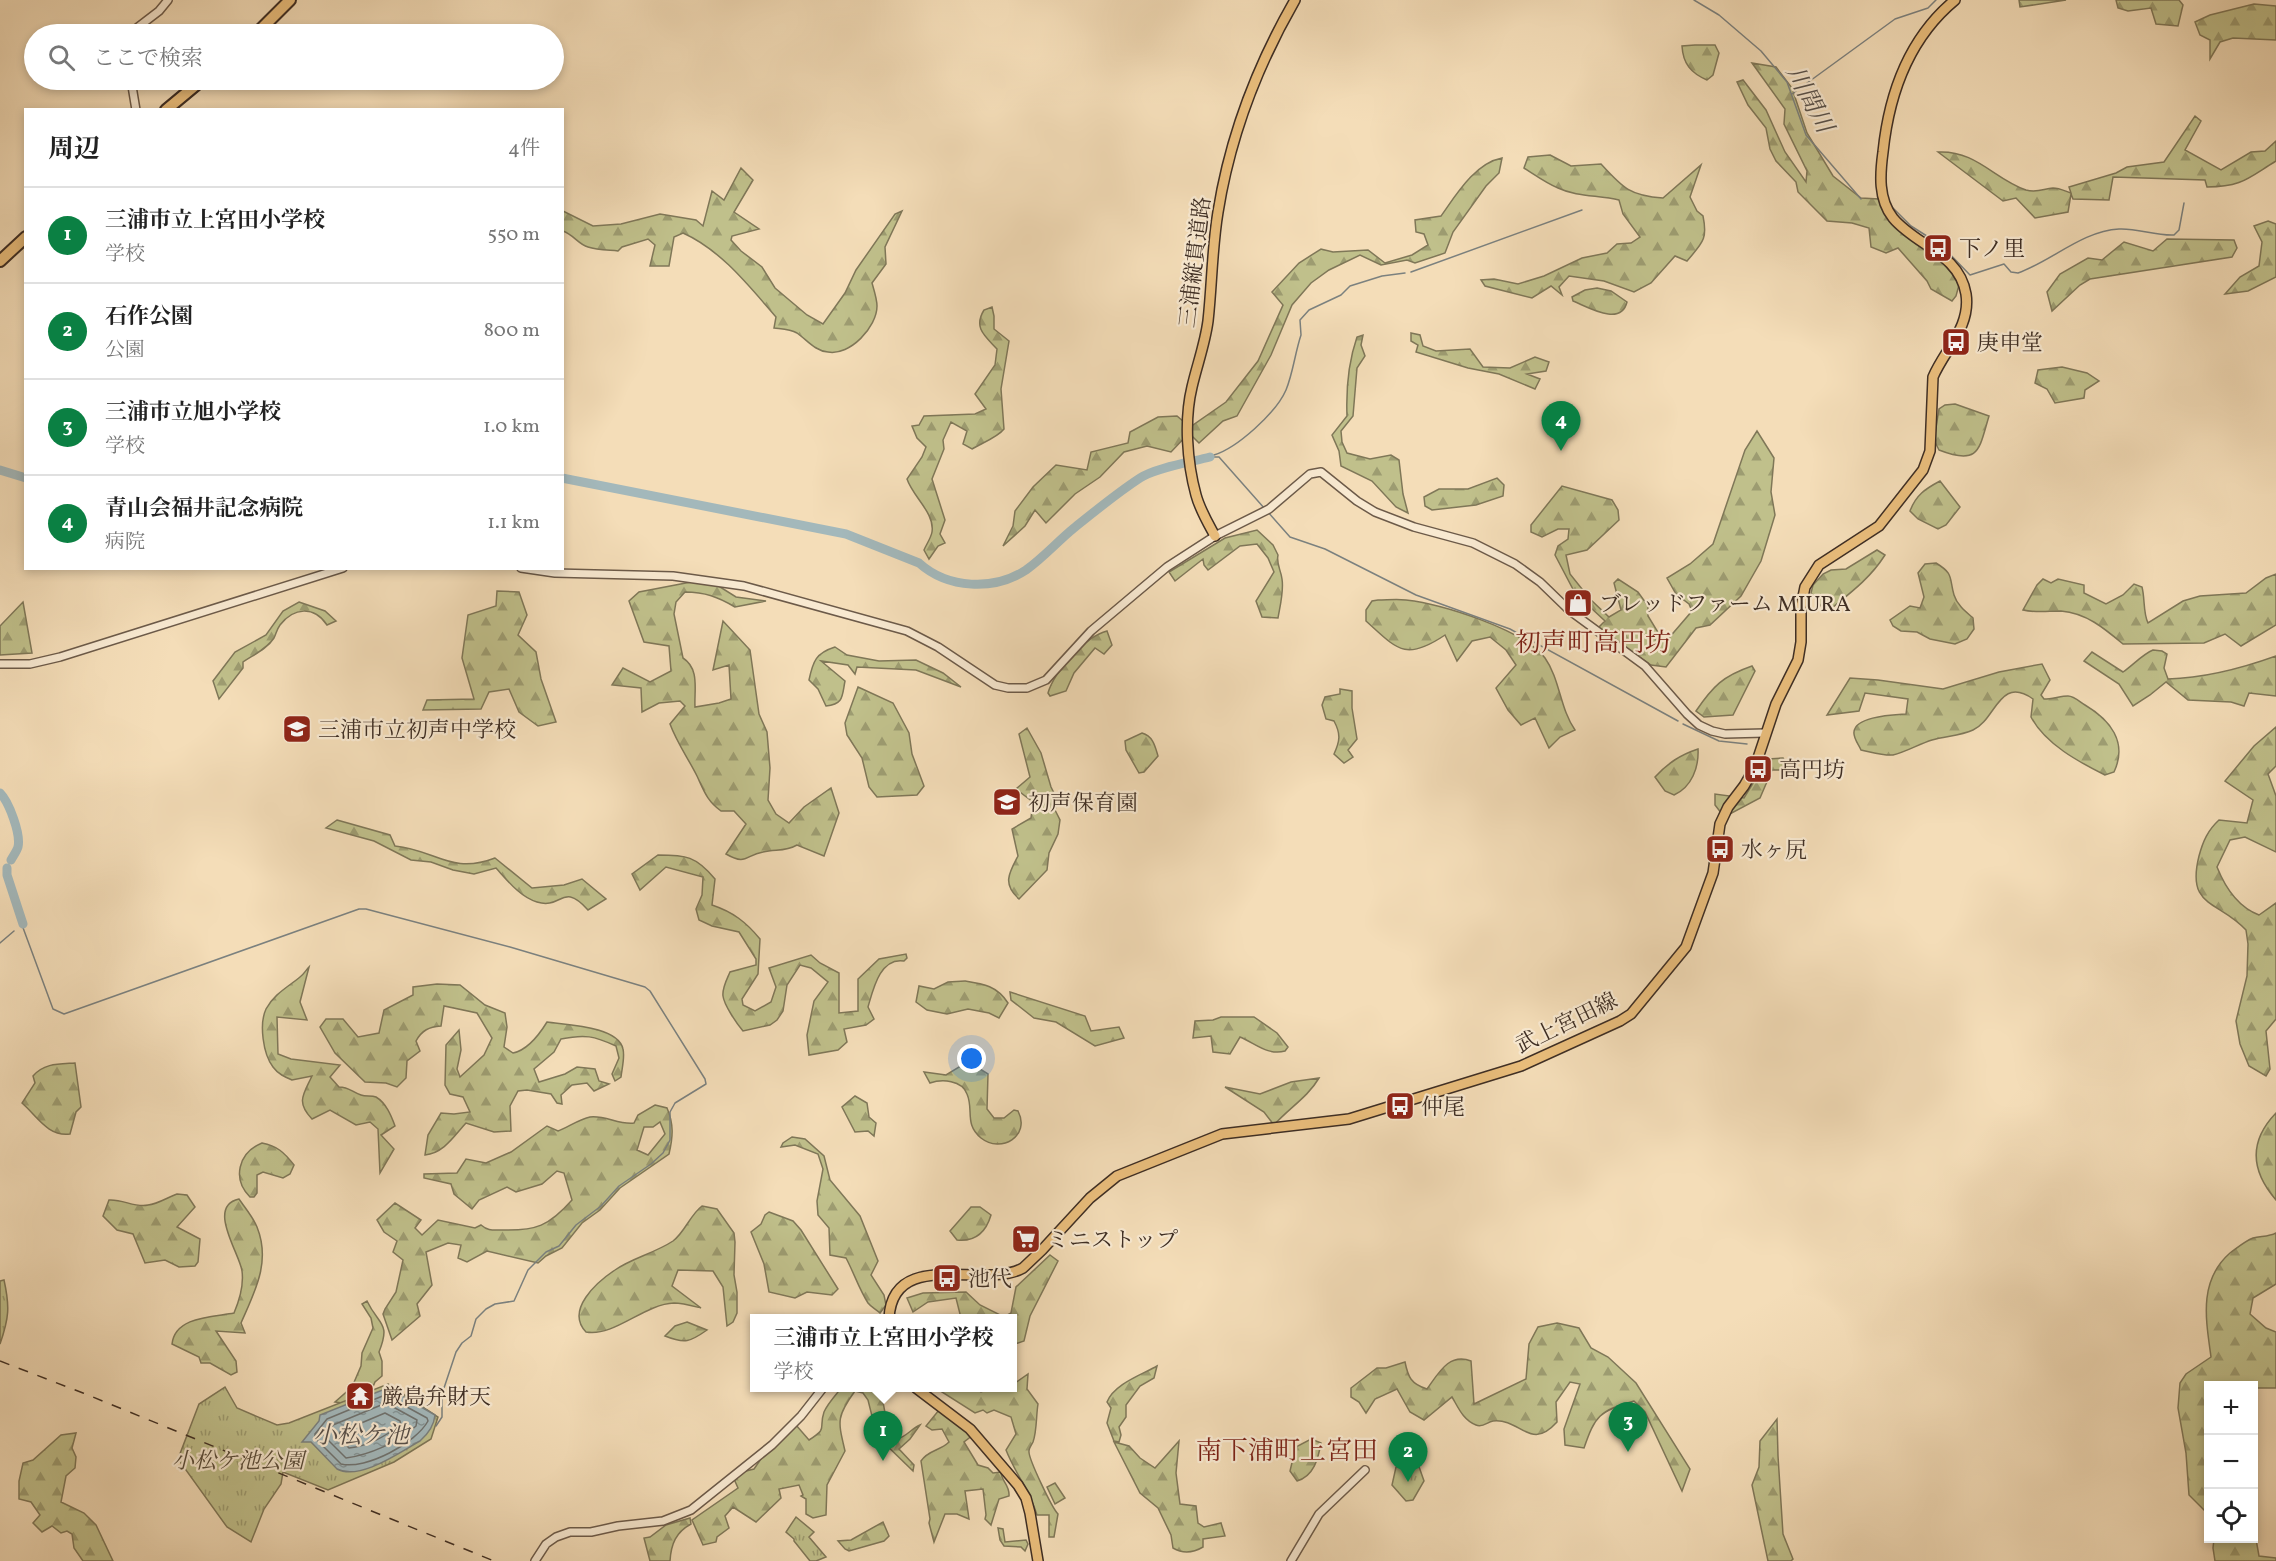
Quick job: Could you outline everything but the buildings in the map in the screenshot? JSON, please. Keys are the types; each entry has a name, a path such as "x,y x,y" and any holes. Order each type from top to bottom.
{"highway":[{"path":"266,24 290,0"},
{"path":"168,108 190,90"},
{"path":"0,261 24,239"}],"main road":[{"name":"三浦縦貫道路","path":"1215,536 1196,497 1191,469 1188,423 1190,401 1206,333 1213,249 1233,143 1254,84 1295,0"},
{"name":"武上宮田線","path":"890,1314 899,1291 910,1281 920,1277 939,1274 994,1275 1023,1268 1101,1187 1125,1172 1222,1134 1342,1120 1521,1066 1548,1055 1631,1014 1686,947 1713,873 1720,824 1728,807 1752,772 1776,704 1798,660 1801,642 1801,601 1805,587 1812,573 1830,556 1879,526 1923,470 1930,446 1933,376 1960,332 1966,317 1966,292 1960,274 1948,260 1894,219 1887,208 1881,187 1886,123 1894,89 1928,27 1955,0"},
{"path":"921,1392 970,1430 1018,1485 1026,1498 1030,1513 1038,1561"}],"street":[{"path":"142,24 159,11 168,0"},
{"path":"132,90 135,108"},
{"path":"535,570 555,573 673,576 744,586 907,631 938,647 995,685 1014,689 1034,686 1046,680 1112,612 1167,567 1215,536 1267,511 1310,474 1321,472 1374,512 1395,521 1473,543 1515,564 1539,582 1570,611 1645,666 1687,714 1700,725 1725,734 1765,732"},
{"path":"0,664 30,664 60,657 337,570"},
{"path":"534,1561 546,1544 570,1532 594,1531 613,1526 663,1521 688,1512 772,1445 821,1392"},
{"path":"1291,1561 1319,1514 1365,1470"}],"green space":[{"path":"2019,0 2066,0 2020,7"},
{"path":"2116,0 2179,0 2183,5 2178,26 2156,24 2151,8 2128,11 2118,8"},
{"path":"2254,4 2276,6 2276,40 2233,38 2220,42 2210,59 2210,40 2200,35 2195,22 2210,15"},
{"path":"1715,45 1719,53 1713,75 1707,80 1692,71 1684,58 1682,46"},
{"path":"1752,63 1776,67 1792,88 1807,133 1833,176 1861,198 1879,199 1951,267 1959,285 1952,301 1931,289 1927,281 1898,248 1886,253 1871,247 1869,228 1852,223 1827,221 1798,192 1796,182 1776,161 1770,149 1766,128 1748,105 1737,82 1743,80 1766,110 1785,152 1806,182 1807,171 1784,124 1785,109"},
{"path":"2195,116 2201,121 2185,150 2221,170 2251,152 2265,151 2276,141 2276,161 2251,177 2219,187 2207,187 2205,180 2113,177 2109,200 2073,199 2071,194 2068,212 2035,218 2016,198 2003,201 1938,152 1951,153 1974,160 2026,190 2055,188 2071,193 2069,187 2116,173 2127,167 2164,162"},
{"path":"1550,155 1571,166 1601,164 1622,185 1635,193 1663,198 1701,165 1690,197 1697,211 1703,216 1705,231 1700,245 1687,261 1675,256 1651,283 1634,292 1604,281 1569,276 1559,287 1562,295 1551,286 1532,298 1485,286 1481,280 1494,279 1518,284 1544,276 1582,258 1607,253 1617,244 1631,243 1640,237 1623,214 1619,200 1565,191 1524,168 1528,157"},
{"path":"1502,158 1499,173 1486,186 1453,232 1445,253 1415,263 1407,260 1381,265 1360,255 1329,270 1311,283 1292,305 1271,355 1237,416 1223,421 1199,443 1189,433 1171,452 1147,446 1124,452 1100,477 1075,494 1046,523 1035,510 1025,526 1003,546 1013,526 1015,511 1033,487 1056,465 1087,470 1091,452 1128,443 1130,432 1158,417 1177,416 1190,427 1226,402 1258,361 1283,305 1272,292 1299,263 1321,249 1333,252 1368,250 1385,263 1412,255 1428,245 1424,234 1416,232 1415,220 1441,216 1475,173 1492,161"},
{"path":"741,168 753,180 734,212 759,229 732,236 731,240 762,267 775,288 807,315 823,324 845,293 856,270 895,214 902,211 885,247 886,264 872,283 877,303 876,314 861,338 845,349 828,352 815,347 797,333 774,328 776,317 745,281 710,249 683,233 674,237 669,266 650,266 655,245 648,239 622,247 618,251 603,250 585,246 564,232 564,212 593,226 621,224 660,214 696,220 703,226 712,191 724,200"},
{"path":"2268,221 2276,224 2276,277 2248,291 2225,294 2240,277 2259,266 2262,242 2254,226"},
{"path":"2167,239 2234,240 2237,248 2232,257 2090,279 2080,285 2052,311 2047,292 2060,274 2088,258 2102,260 2124,242 2153,251"},
{"path":"1597,288 1611,291 1627,302 1624,309 1618,313 1603,313 1573,301 1572,297 1585,290"},
{"path":"992,307 994,329 1009,341 1001,389 1004,429 972,449 963,444 967,431 951,422 943,440 944,449 932,479 945,520 940,534 945,543 938,546 929,559 924,550 930,539 932,525 927,512 907,479 926,447 917,438 912,426 919,425 924,416 975,414 986,409 975,394 995,365 997,349 980,327 984,310"},
{"path":"1411,333 1420,335 1423,346 1436,351 1470,349 1483,367 1510,368 1535,357 1549,362 1546,371 1527,374 1540,379 1535,389 1499,374 1468,368 1416,352 1418,345 1411,341"},
{"path":"1363,335 1361,345 1365,356 1357,368 1353,416 1341,431 1342,442 1347,453 1370,459 1391,455 1399,460 1408,513 1396,507 1372,481 1341,466 1339,451 1332,435 1347,416 1350,366 1357,337"},
{"path":"2062,367 2087,373 2099,381 2085,390 2084,398 2055,403 2047,389 2035,383 2038,370"},
{"path":"1955,404 1989,416 1980,445 1970,455 1963,456 1939,450 1934,440 1939,409 1945,405"},
{"path":"1757,431 1774,458 1771,492 1775,515 1761,561 1741,596 1710,625 1696,628 1666,667 1651,665 1598,628 1605,621 1575,593 1555,555 1558,546 1568,539 1569,529 1558,529 1542,537 1531,532 1531,525 1562,486 1612,500 1618,510 1619,520 1587,550 1566,555 1570,574 1590,599 1609,617 1621,610 1614,583 1618,579 1638,592 1648,606 1648,616 1662,639 1668,639 1692,611 1689,604 1676,594 1667,578 1690,564 1713,544 1745,450"},
{"path":"1497,478 1504,485 1503,496 1476,505 1432,510 1425,506 1424,497 1439,489 1468,489"},
{"path":"1940,481 1960,507 1946,525 1938,529 1918,519 1910,511 1922,493"},
{"path":"1257,530 1273,545 1278,555 1282,598 1278,618 1262,617 1256,601 1274,572 1268,558 1257,544 1240,546 1208,570 1203,559 1175,581 1169,572 1225,538"},
{"path":"1877,550 1885,555 1868,577 1833,607 1821,606 1811,593 1813,585 1823,574 1831,570 1846,569"},
{"path":"1936,563 1948,573 1955,599 1973,618 1974,629 1967,639 1955,644 1930,639 1917,632 1901,631 1893,626 1890,620 1910,606 1920,608 1924,597 1918,573 1925,564"},
{"path":"2276,574 2276,625 2241,646 2225,634 2204,643 2123,644 2102,627 2079,615 2061,611 2023,610 2043,579 2051,583 2058,579 2084,585 2084,593 2106,604 2123,595 2134,584 2142,587 2148,623 2183,601 2200,596 2246,593 2266,578"},
{"path":"691,582 717,585 736,597 766,601 735,607 711,596 685,592 676,602 674,614 683,658 694,674 695,707 731,699 729,665 713,670 723,621 750,650 759,714 767,732 770,768 768,800 776,814 789,823 804,807 831,788 839,813 824,856 797,845 784,850 757,853 746,859 738,859 726,854 746,824 734,811 721,811 709,799 676,738 670,724 685,706 680,701 659,703 642,712 641,688 612,685 623,668 650,682 671,671 669,646 644,642 629,601 639,592"},
{"path":"497,591 519,592 527,615 518,635 536,652 541,679 556,722 538,726 519,712 509,689 489,692 481,709 423,710 427,700 474,699 462,658 468,615 496,606"},
{"path":"1372,601 1421,602 1460,612 1519,637 1534,647 1550,666 1566,713 1575,730 1560,737 1549,748 1535,718 1521,725 1508,710 1496,688 1516,665 1506,650 1490,637 1472,641 1457,661 1445,635 1420,648 1402,649 1386,639 1366,621 1366,610"},
{"path":"23,602 32,653 0,655 0,626"},
{"path":"299,602 325,611 336,621 327,625 316,614 304,611 291,615 280,625 268,645 243,662 243,668 219,699 213,681 235,652 266,635 283,611"},
{"path":"1107,631 1112,645 1104,654 1095,648 1074,673 1066,691 1050,696 1048,693 1051,685 1064,665 1081,647"},
{"path":"835,647 847,655 879,661 916,660 943,673 961,687 916,670 857,667 855,674 848,665 821,661 845,681 839,701 826,706 818,689 809,680 819,655"},
{"path":"2153,650 2167,654 2164,668 2168,679 2223,672 2276,656 2276,696 2249,693 2244,706 2231,702 2188,700 2166,682 2133,706 2119,684 2084,661 2092,652 2123,672"},
{"path":"2042,664 2050,680 2041,695 2044,699 2070,696 2094,711 2109,725 2118,742 2119,751 2114,772 2105,775 2054,744 2037,727 2031,717 2033,699 2022,693 2013,692 2005,696 1981,725 1973,730 1932,740 1893,755 1861,750 1854,732 1856,727 1868,720 1906,714 1908,699 1865,693 1859,711 1827,715 1850,678 1943,689 1999,672"},
{"path":"1752,666 1755,671 1733,715 1704,717 1696,711 1708,695 1726,678"},
{"path":"858,687 893,703 909,733 912,754 924,786 917,795 877,797 869,787 862,758 847,735 845,723"},
{"path":"1340,689 1352,691 1357,739 1348,750 1353,757 1344,763 1334,754 1339,734 1334,721 1326,719 1322,705 1325,697 1340,694"},
{"path":"2276,727 2276,766 2268,774 2276,796 2276,852 2245,837 2230,840 2217,867 2233,896 2251,911 2259,915 2276,903 2276,1019 2266,1031 2270,1069 2266,1076 2249,1066 2240,1044 2236,1021 2247,976 2246,930 2207,901 2197,885 2196,873 2204,841 2219,820 2247,823 2253,800 2225,781 2254,746"},
{"path":"1027,728 1041,753 1051,787 1058,801 1055,810 1060,820 1058,834 1049,853 1047,870 1019,899 1010,888 1009,878 1018,856 1012,829 1031,818 1033,802 1016,789 1030,777 1019,734"},
{"path":"1142,733 1151,739 1158,756 1144,772 1139,773 1126,750 1125,741"},
{"path":"1698,749 1696,769 1690,782 1674,795 1665,791 1655,777 1675,760"},
{"path":"1783,758 1790,770 1772,770 1760,798 1728,815 1722,814 1715,805 1715,794 1744,798 1768,759"},
{"path":"337,820 390,835 395,846 409,848 455,863 480,863 495,858 532,888 564,885 582,879 606,899 588,910 573,898 567,897 552,903 537,902 519,892 496,868 474,874 431,862 411,860 374,841 326,828"},
{"path":"658,855 690,858 696,861 715,879 712,905 739,918 760,939 758,974 742,999 743,1005 755,1011 771,1002 776,987 769,968 811,955 820,963 839,973 839,1013 858,1011 858,979 879,959 906,954 907,958 904,961 889,964 879,976 868,1007 874,1019 866,1025 844,1029 847,1042 838,1050 809,1055 807,1035 814,1001 828,982 811,968 800,965 787,985 783,1011 777,1020 770,1025 743,1031 726,1004 723,990 730,972 756,965 756,959 739,932 712,926 699,920 696,909 702,895 703,877 666,867 640,890 632,874"},
{"path":"309,967 300,1002 307,1020 277,1017 278,1054 291,1059 340,1065 330,1077 339,1087 363,1096 376,1097 383,1103 395,1126 381,1135 394,1149 380,1173 378,1129 370,1122 356,1125 330,1110 312,1119 304,1108 303,1098 312,1076 292,1080 287,1078 275,1069 267,1055 263,1031 266,1009 277,995"},
{"path":"965,981 990,987 1004,997 1008,1003 999,1018 989,1013 968,1009 947,1014 927,1010 916,1002 919,986 934,989 948,982"},
{"path":"437,984 460,985 485,1005 505,1013 507,1027 504,1047 513,1053 537,1037 547,1022 590,1028 612,1036 619,1041 623,1049 621,1077 615,1081 612,1074 619,1058 616,1046 589,1037 561,1039 554,1052 534,1069 539,1082 565,1074 577,1067 595,1069 599,1081 609,1084 594,1091 587,1083 572,1085 561,1095 562,1104 557,1103 551,1094 527,1090 518,1091 510,1106 511,1131 494,1132 466,1123 438,1151 425,1155 428,1135 441,1113 470,1112 463,1097 450,1094 445,1085 446,1045 459,1030 461,1050 457,1069 460,1077 484,1055 492,1038 477,1013 444,1006 441,1026 426,1030 418,1037 416,1041 420,1051 407,1061 406,1078 397,1087 386,1083 365,1082 335,1053 320,1027 326,1019 343,1019 358,1037 379,1033 384,1010 413,995 413,987"},
{"path":"1010,992 1085,1016 1091,1031 1119,1027 1124,1038 1095,1046 1056,1022 1034,1018 1011,1000"},
{"path":"1221,1017 1254,1017 1277,1033 1288,1047 1285,1051 1273,1052 1240,1037 1230,1054 1213,1052 1211,1036 1193,1038 1195,1021"},
{"path":"75,1063 81,1107 76,1112 70,1134 62,1134 49,1129 22,1103 35,1083 33,1076 37,1072 52,1065"},
{"path":"959,1067 977,1067 988,1074 987,1109 994,1118 1004,1118 1014,1110 1018,1111 1021,1128 1012,1140 997,1144 981,1138 971,1122 969,1100 964,1089 951,1082 930,1083 924,1072 946,1075"},
{"path":"1319,1078 1274,1125 1264,1112 1225,1087 1260,1094 1291,1082"},
{"path":"855,1096 867,1103 869,1117 876,1123 874,1136 868,1131 855,1132 842,1107"},
{"path":"655,1105 667,1108 672,1131 669,1154 620,1188 600,1210 582,1223 562,1248 538,1263 487,1251 467,1262 458,1258 461,1245 448,1243 426,1252 432,1285 417,1304 420,1316 392,1340 383,1314 396,1292 403,1260 393,1252 397,1241 384,1232 377,1220 395,1203 421,1220 415,1228 422,1235 438,1220 475,1228 481,1225 493,1230 533,1228 556,1216 572,1200 564,1173 557,1171 542,1184 516,1192 507,1187 479,1200 472,1209 454,1194 451,1184 424,1178 424,1174 457,1173 466,1159 486,1163 511,1152 547,1126 558,1131 590,1117 634,1123 638,1115","holes":["660,1122 665,1134 648,1155 637,1150 644,1127 653,1127"]},
{"path":"2276,1113 2276,1200 2262,1178 2256,1156 2261,1135"},
{"path":"792,1137 805,1139 824,1156 830,1180 860,1216 878,1261 871,1275 884,1295 886,1305 880,1313 868,1303 846,1258 830,1255 829,1228 818,1215 817,1201 823,1169 818,1154 795,1145 781,1147"},
{"path":"262,1143 280,1150 294,1165 290,1174 283,1178 263,1172 257,1175 257,1193 254,1197 250,1197 241,1182 240,1167 247,1153"},
{"path":"177,1194 187,1195 195,1207 177,1227 200,1239 198,1262 195,1266 179,1267 165,1260 145,1263 133,1234 117,1230 103,1216 109,1200 143,1206"},
{"path":"239,1199 257,1227 261,1240 262,1264 260,1276 241,1323 245,1333 216,1331 236,1361 237,1372 231,1375 210,1363 201,1363 199,1357 172,1344 180,1328 188,1323 206,1317 234,1313 241,1292 242,1271 227,1231 225,1211 230,1203"},
{"path":"702,1206 717,1209 734,1233 737,1313 733,1322 727,1326 723,1287 713,1271 678,1270 672,1286 701,1308 677,1303 663,1305 608,1330 586,1332 580,1324 579,1315 581,1306 592,1289 622,1266 673,1241"},
{"path":"971,1207 980,1207 991,1215 989,1221 979,1235 970,1239 957,1240 950,1231"},
{"path":"769,1212 793,1221 801,1230 838,1289 832,1295 807,1292 795,1298 769,1292 764,1264 751,1232 761,1224"},
{"path":"2276,1233 2276,1284 2253,1298 2250,1314 2266,1328 2276,1332 2276,1388 2258,1388 2258,1381 2204,1381 2204,1510 2189,1495 2186,1453 2178,1408 2180,1383 2186,1374 2211,1357 2207,1329 2207,1302 2213,1276 2220,1264 2230,1253 2247,1241"},
{"path":"1050,1255 1058,1261 1030,1316 1024,1341 1017,1343 1017,1314 1009,1314 1016,1287"},
{"path":"4,1280 8,1312 0,1344 0,1281"},
{"path":"966,1292 980,1305 998,1314 960,1314 956,1298 928,1302 913,1312 907,1298 923,1293"},
{"path":"367,1301 384,1329 379,1352 382,1361 382,1376 375,1382 368,1398 342,1403 335,1402 352,1387 361,1366 362,1353 373,1328 371,1318 362,1304"},
{"path":"687,1322 707,1330 683,1341 665,1336 675,1326"},
{"path":"1557,1323 1579,1328 1591,1348 1608,1357 1636,1383 1690,1469 1682,1491 1645,1412 1634,1401 1613,1408 1600,1416 1584,1448 1565,1445 1564,1429 1580,1384 1570,1382 1556,1402 1557,1422 1540,1434 1525,1432 1503,1421 1493,1421 1478,1426 1464,1417 1452,1397 1424,1420 1410,1412 1397,1389 1375,1399 1366,1413 1359,1402 1351,1397 1351,1388 1377,1368 1386,1368 1405,1362 1411,1379 1417,1385 1427,1389 1445,1366 1456,1359 1463,1359 1471,1361 1474,1404 1526,1379 1529,1344 1538,1327"},
{"path":"1157,1366 1154,1378 1140,1386 1126,1405 1126,1417 1119,1427 1121,1435 1119,1442 1114,1441 1107,1423 1111,1408 1107,1402 1116,1390"},
{"path":"1028,1374 1027,1389 1038,1404 1035,1433 1029,1450 1041,1483 1058,1514 1054,1537 1049,1537 1049,1515 1037,1515 1006,1450 1016,1434 1011,1417 994,1410 987,1413 983,1410 975,1413 942,1392 1017,1392 1017,1382"},
{"name":"小松ケ池公園","path":"388,1384 438,1417 431,1439 394,1462 328,1490 283,1472 281,1484 264,1509 251,1542 227,1527 178,1459 199,1404 225,1387 237,1408 277,1425 289,1423"},
{"path":"838,1392 854,1392 844,1407 840,1420 845,1451 827,1485 826,1515 813,1518 806,1514 806,1499 801,1496 803,1495 799,1485 779,1489 781,1498 756,1522 733,1507 725,1516 729,1528 717,1537 716,1542 703,1545 692,1520 738,1488 734,1479 742,1472 754,1469 763,1456 796,1425 809,1440 819,1433 828,1404"},
{"path":"859,1392 877,1392 883,1402 886,1418 897,1439 920,1425 899,1449 914,1465 913,1471 877,1436 868,1400 863,1393"},
{"path":"939,1410 973,1435 964,1442 978,1465 988,1468 993,1473 1001,1472 1009,1496 999,1499 991,1525 985,1519 983,1489 965,1491 969,1519 957,1514 945,1514 934,1542 929,1523 921,1461 949,1442 942,1429 932,1430 926,1426"},
{"path":"1777,1419 1783,1534 1793,1559 1791,1561 1768,1561 1752,1485 1759,1467 1760,1441"},
{"path":"76,1433 72,1448 76,1457 75,1468 66,1476 61,1502 84,1513 96,1525 113,1561 83,1561 74,1548 72,1534 67,1531 61,1533 52,1526 42,1532 33,1523 40,1515 31,1502 19,1499 19,1481 23,1463 33,1460 61,1435"},
{"path":"1311,1439 1321,1443 1317,1461 1308,1475 1297,1481 1290,1471 1294,1454 1292,1449"},
{"path":"1179,1441 1176,1473 1180,1504 1196,1506 1198,1523 1204,1527 1221,1523 1225,1536 1203,1539 1203,1547 1188,1552 1173,1548 1171,1535 1158,1508 1140,1493 1114,1442 1129,1446 1140,1458 1155,1468"},
{"path":"1417,1461 1424,1481 1413,1500 1406,1501 1392,1485 1396,1467"},
{"path":"1055,1483 1065,1498 1055,1504 1047,1487"},
{"path":"796,1517 814,1532 809,1537 826,1557 810,1561 786,1532"},
{"path":"690,1518 691,1524 675,1539 670,1561 650,1561 644,1538 650,1537 666,1525"},
{"path":"883,1522 889,1536 884,1541 849,1551 838,1541 851,1540"},
{"path":"998,1528 1003,1529 1005,1542 1026,1540 1028,1544 1025,1551 1021,1547 1004,1546 1000,1540"},
{"path":"2214,1543 2257,1543 2259,1556 2276,1558 2276,1561 2215,1561"}],"water":[{"name":"小松ケ池","path":"385,1389 392,1390 435,1415 430,1430 420,1441 380,1464 346,1472 337,1469 311,1442 302,1442 319,1421 320,1415"}],"waterway":[{"name":"川間川","path":"1694,0 1719,15 1761,51 1787,82 1806,135 1861,199"},
{"path":"1792,94 1895,19 1928,8 1936,0"},
{"name":"川間川","path":"1891,206 1911,226 1941,245 1970,275 2004,264 2011,272 2018,273 2092,235 2105,231 2126,229 2174,235 2179,230 2184,203"},
{"path":"1411,272 1582,210"},
{"path":"1214,455 1234,445 1255,428 1281,399 1286,390 1301,335 1300,320 1309,310 1341,295 1350,286 1382,276 1405,273"},
{"path":"1210,457 1219,457 1265,509"},
{"path":"564,478 846,534 919,563 943,578 971,584 986,584 1013,577 1026,570 1068,533 1147,474 1210,457"},
{"path":"0,470 24,477"},
{"path":"1268,512 1290,537 1325,549 1416,595 1510,629 1678,721"},
{"path":"1683,724 1719,741 1747,744"},
{"path":"0,793 10,811 18,834 18,847 11,860"},
{"path":"7,868 7,875 23,924"},
{"path":"22,925 53,1009 64,1014 359,909 510,947 645,987 650,991 706,1084 675,1103 670,1112 670,1140 663,1153 619,1186 601,1206 576,1225 559,1246 546,1252 528,1270 514,1301 495,1304 476,1319 471,1336 456,1352 442,1394 442,1417 436,1426"},
{"path":"0,943 14,931"}],"railway":[{"path":"0,1361 494,1561"}],"place":[{"name":"下ノ里","path":"1938,248"},
{"name":"庚申堂","path":"1956,342"},
{"name":"青山会福井記念病院","path":"1561,451"},
{"name":"ブレッドファーム MIURA","path":"1578,603"},
{"name":"三浦市立初声中学校","path":"297,729"},
{"name":"高円坊","path":"1758,769"},
{"name":"初声保育園","path":"1007,802"},
{"name":"水ヶ尻","path":"1720,849"},
{"name":"仲尾","path":"1400,1106"},
{"name":"ミニストップ","path":"1026,1239"},
{"name":"池代","path":"947,1278"},
{"name":"厳島弁財天","path":"360,1396"},
{"name":"三浦市立旭小学校","path":"1628,1452"},
{"name":"三浦市立上宮田小学校","path":"883,1461"},
{"name":"石作公園","path":"1408,1482"}],"district":[{"name":"初声町高円坊","path":"1593,642"},
{"name":"南下浦町上宮田","path":"1287,1450"}]}
